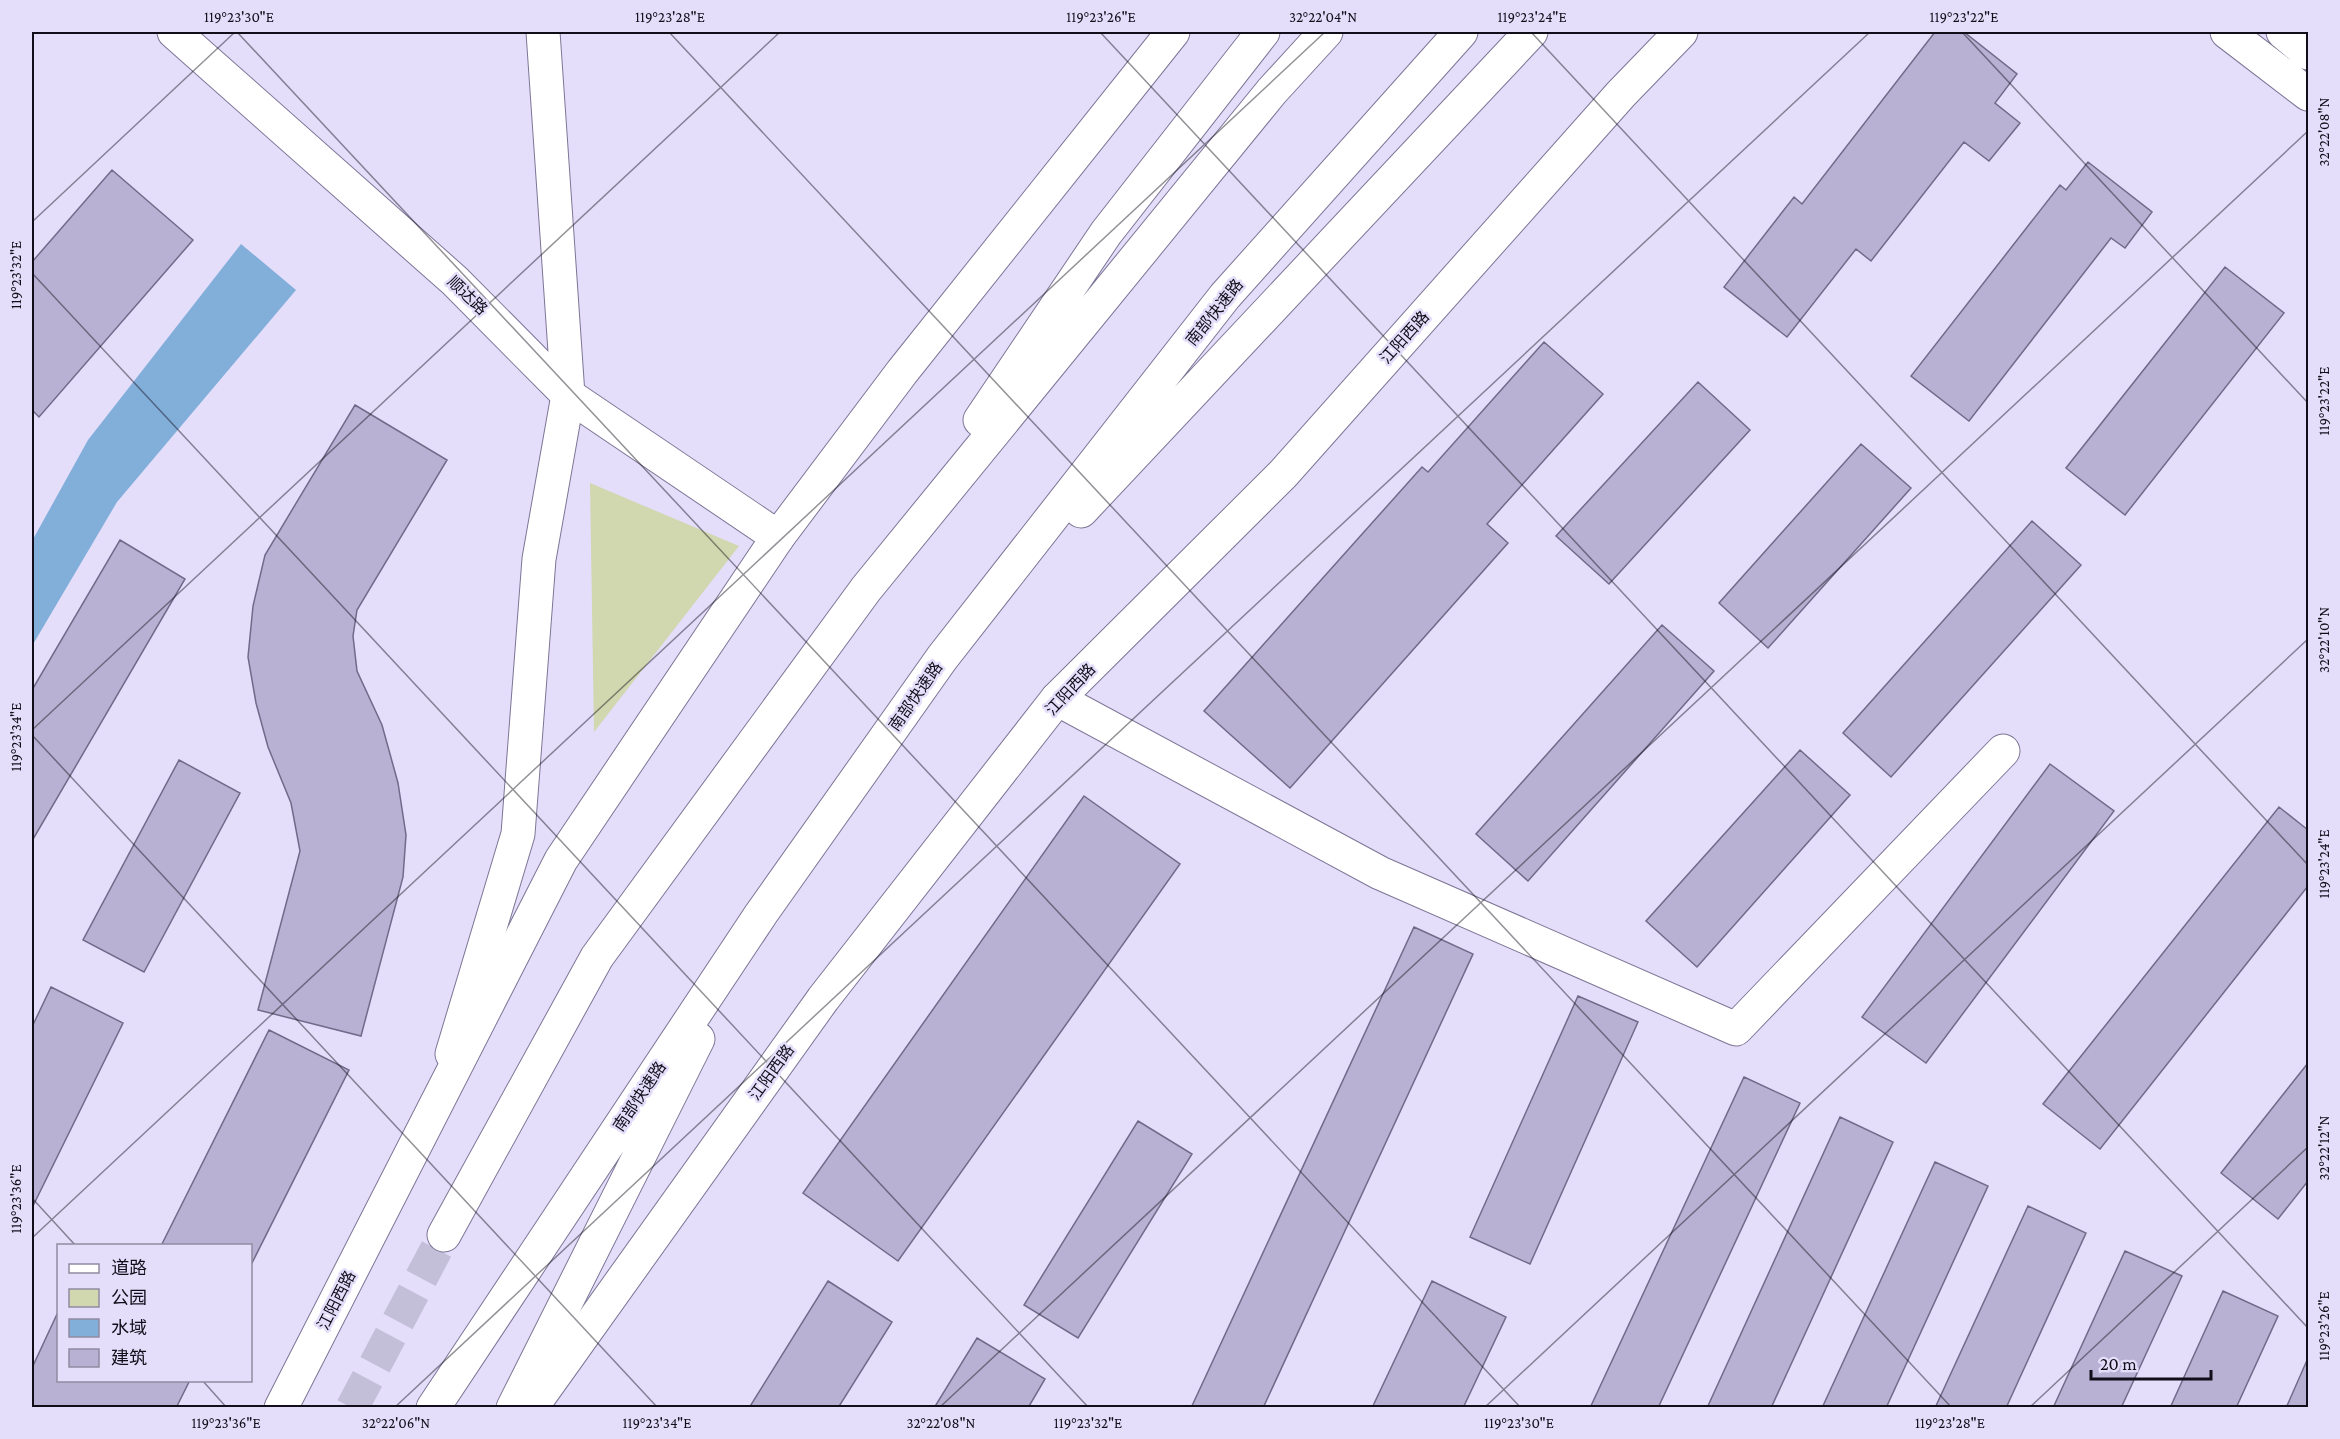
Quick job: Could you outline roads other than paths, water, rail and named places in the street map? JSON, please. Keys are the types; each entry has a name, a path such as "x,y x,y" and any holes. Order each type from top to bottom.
{"main road":[{"name":"顺达路","path":"174,32 455,281 568,395 778,537"},
{"path":"440,1094 518,834 538,559 568,395 543,32"},
{"name":"江阳西路","path":"281,1407 561,860 778,537 902,372 1173,32"},
{"path":"444,1235 597,957 866,590 1106,233 1263,32"},
{"path":"866,590 1272,91 1326,32"},
{"name":"南部快速路","path":"433,1407 761,914 942,658 1226,296 1461,32"},
{"path":"942,658 1531,32"},
{"name":"江阳西路","path":"531,1407 823,999 1057,699 1283,474 1621,94 1681,32"},
{"path":"2227,32 2308,94"},
{"path":"2283,32 2308,53"},
{"path":"1057,699 1380,873 1736,1029 2003,751"},
{"path":"513,1407 761,914"}],"water":[{"path":"241,244 296,290 117,502 32,646 32,541 88,440"}],"tunnel":[{"path":"352,1408 444,1235"}]}
